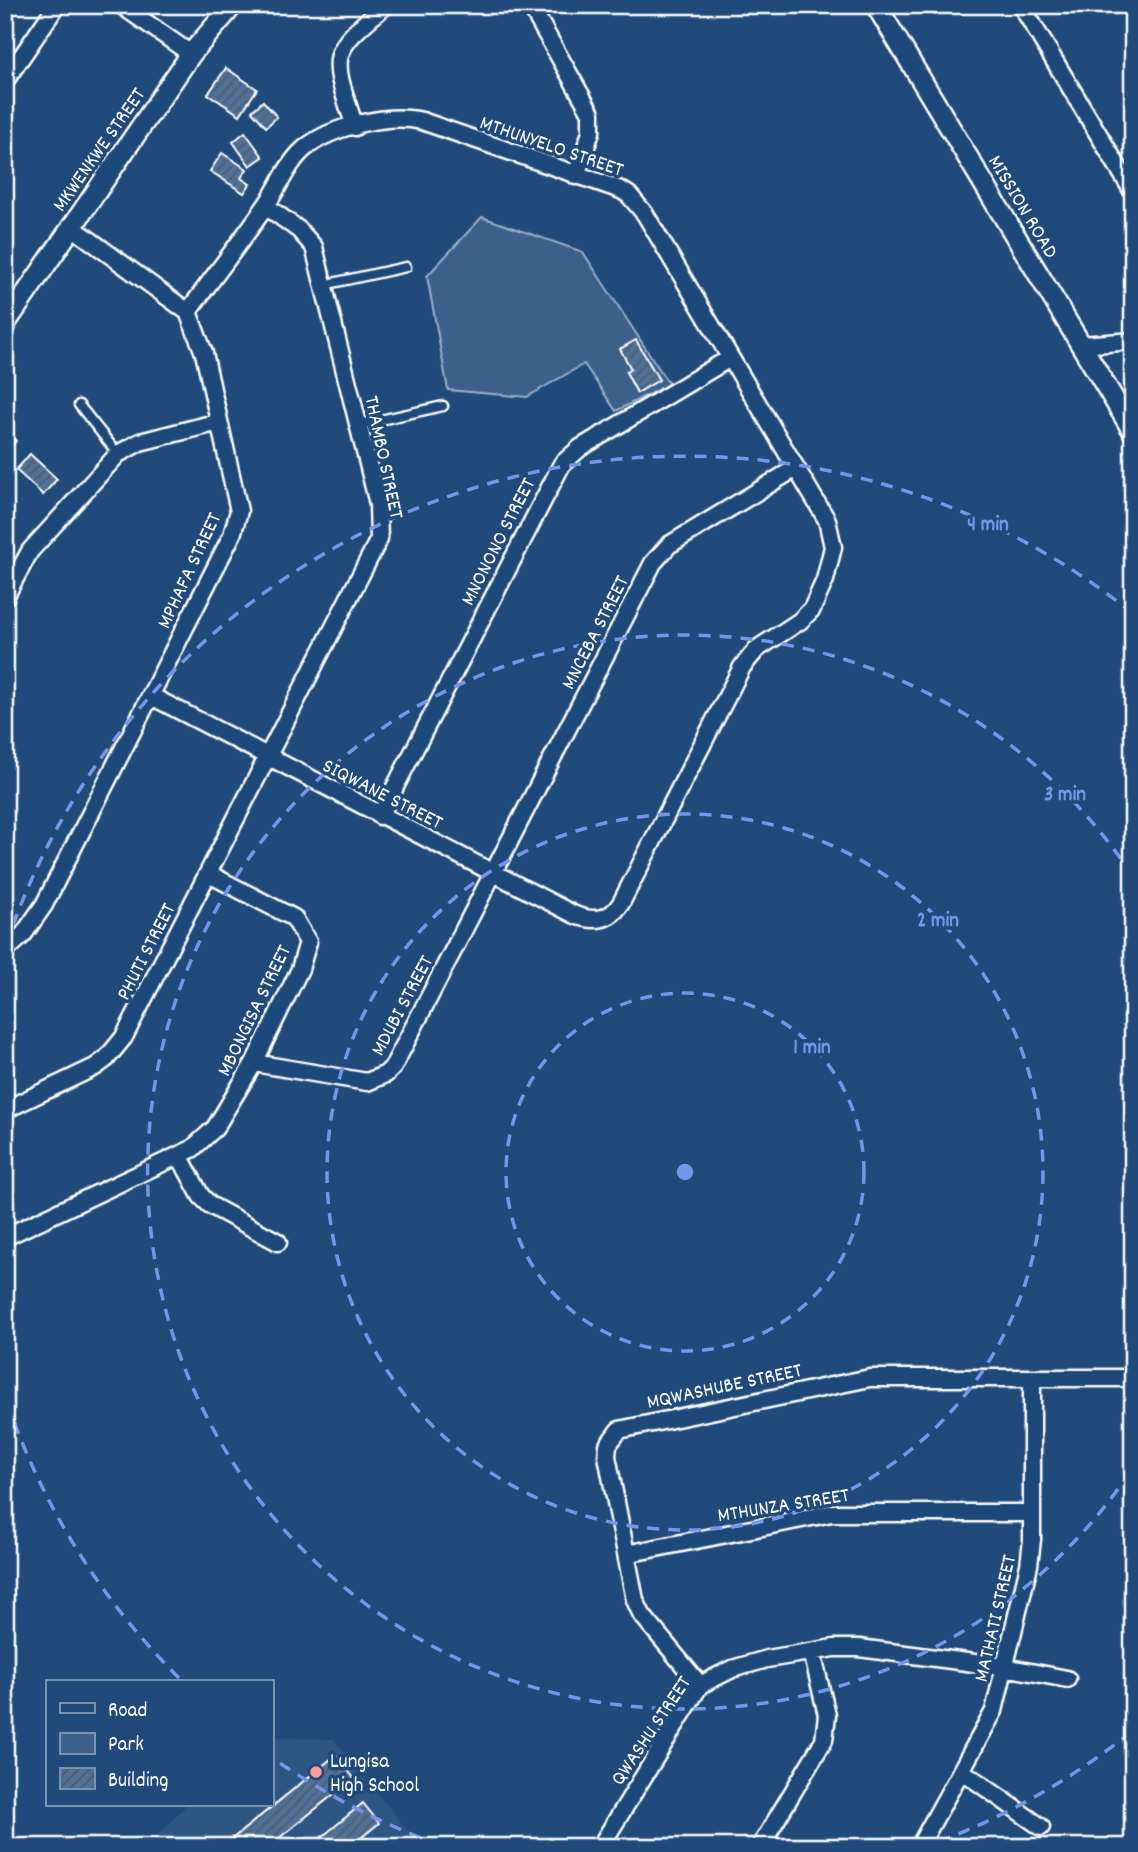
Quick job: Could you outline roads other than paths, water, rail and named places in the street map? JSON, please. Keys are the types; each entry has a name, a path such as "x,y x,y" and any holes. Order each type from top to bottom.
{"street":[{"path":"5,81 57,5"},
{"path":"121,5 191,54"},
{"name":"MKWENKWE STREET","path":"5,324 191,54 233,5"},
{"path":"355,127 339,76 339,58 347,38 386,5"},
{"path":"530,5 591,113 591,132 576,176"},
{"name":"MISSION ROAD","path":"876,5 1133,431"},
{"path":"1021,5 1133,191"},
{"name":"MTHUNYELO STREET","path":"188,312 305,148 335,133 382,118 410,118 621,190 638,203 827,520 833,547 825,580 812,609 800,621 748,658 621,903 609,916 598,920"},
{"name":"THAMBO STREET","path":"266,206 309,239 323,285 380,518 379,539 267,758"},
{"path":"72,227 188,312"},
{"name":"MPHAFA STREET","path":"5,951 23,936 44,905 237,522 238,500 204,353 188,312"},
{"path":"1081,345 1133,341"},
{"name":"MNONONO STREET","path":"380,816 562,464 580,448 730,358"},
{"path":"5,597 30,551 118,454 140,442 219,422"},
{"name":"MNCEBA STREET","path":"493,872 662,551 796,468"},
{"name":"SIQWANE STREET","path":"151,696 575,915 598,920"},
{"name":"PHUTI STREET","path":"5,1111 95,1067 116,1049 267,758"},
{"name":"MDUBI STREET","path":"254,1063 367,1082 386,1074 401,1056 493,872"},
{"name":"MBONGISA STREET","path":"5,1237 179,1155 205,1139 215,1128 254,1063 300,969 308,942 294,918 208,874"},
{"path":"179,1155 201,1196 210,1205 278,1242"},
{"name":"MQWASHUBE STREET","path":"700,1685 642,1615 635,1600 607,1456 608,1445 620,1430 852,1380 887,1377 1122,1378"},
{"name":"MATHATI STREET","path":"919,1847 987,1728 1030,1565 1032,1379"},
{"name":"MTHUNZA STREET","path":"626,1555 832,1513 1032,1513"},
{"name":"QWASHU STREET","path":"600,1847 700,1685 749,1664 812,1652 859,1648 1005,1667 1067,1679"},
{"path":"760,1847 824,1740 827,1715 812,1652"},
{"path":"962,1771 1041,1827"}],"lane":[{"path":"323,285 405,267"},
{"path":"79,405 118,454"},
{"path":"358,425 443,406"}],"place":[{"name":"Lungisa High School","path":"316,1772"}]}
